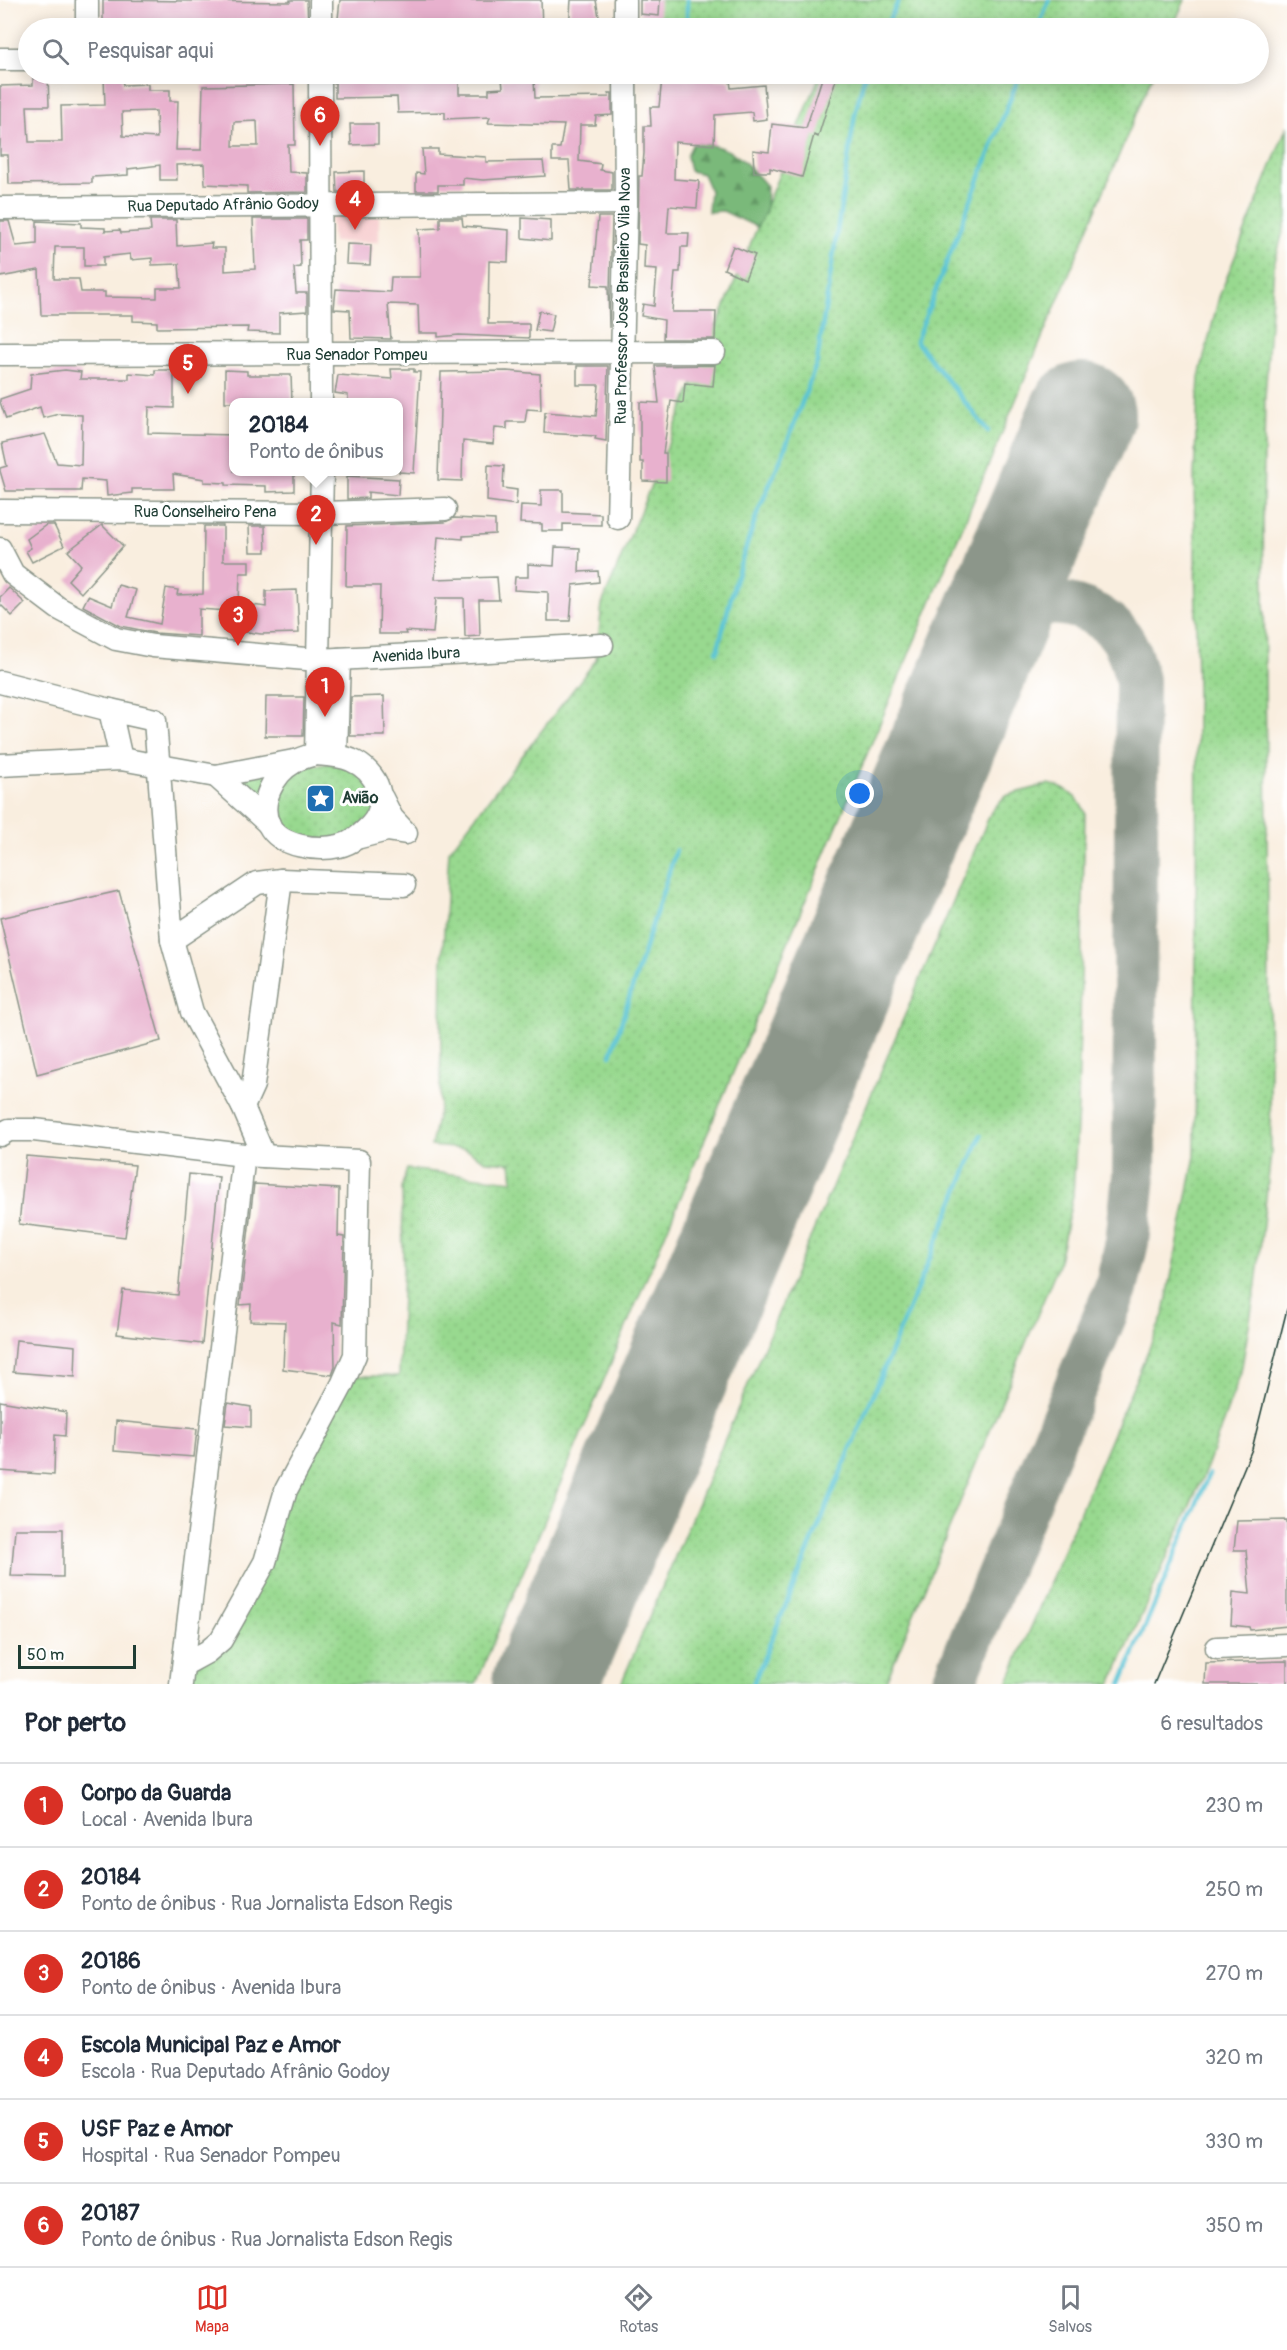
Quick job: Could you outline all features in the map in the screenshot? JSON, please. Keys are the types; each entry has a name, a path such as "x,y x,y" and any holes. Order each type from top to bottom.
{"street":[{"path":"87,0 87,18"},
{"path":"321,0 321,18"},
{"path":"625,0 625,18"},
{"path":"0,59 18,59"},
{"path":"320,84 321,398"},
{"name":"Rua Professor José Brasileiro Vila Nova","path":"618,518 624,353 625,84"},
{"name":"Rua Deputado Afrânio Godoy","path":"0,208 626,203"},
{"name":"Rua Senador Pompeu","path":"0,354 321,355 714,352"},
{"path":"322,476 328,660 326,754"},
{"name":"Rua Conselheiro Pena","path":"0,511 323,513 445,509"},
{"name":"Avenida Ibura","path":"0,549 14,574 58,608 116,639 153,646 328,660 602,645"},
{"path":"0,682 155,720 172,940 192,1012 243,1107 254,1156 183,1674"},
{"path":"110,710 121,759"},
{"path":"0,765 121,759 216,776 326,754 363,767 374,778 392,818 412,837 387,830 340,846 324,848 299,846 280,837 216,776"},
{"path":"268,824 265,801 270,788 279,774 294,761"},
{"path":"358,838 378,818 382,798"},
{"path":"172,940 257,883 281,880 404,885"},
{"path":"243,1107 253,1085 281,880"},
{"path":"0,1135 9,1130 34,1130 254,1156 358,1161 355,1355 342,1385 286,1490 265,1562 221,1640 183,1674"},
{"path":"1217,1648 1287,1645"}],"shaded area":[{"path":"379,216 379,242 333,242 331,218"}],"green space":[{"path":"657,0 1185,0 1177,18 656,18"},
{"path":"816,84 1149,84 476,1684 186,1684 188,1669 209,1657 350,1376 399,1376 403,1265 402,1185 407,1169 513,1181 511,1163 486,1161 465,1149 431,1146 440,1104 442,964 449,851 596,660 602,604"},
{"path":"1287,126 1287,218 1274,265 1265,398 1263,512 1271,1154 1256,1285 1241,1372 1207,1467 1111,1684 1007,1684 1164,1313 1195,1156 1197,694 1194,475 1199,377 1219,297"},
{"path":"693,143 728,150 743,160 767,186 766,211 757,227 723,211 708,212 710,190 703,174 690,171 687,156"},
{"path":"353,761 406,833 299,846 216,776"},
{"path":"1049,784 1071,794 1085,813 1078,1108 1073,1196 1058,1265 885,1684 621,1684 991,812 1005,796"}],"building":[{"path":"103,0 290,2 290,0 307,0 308,18 103,18"},
{"path":"340,0 541,0 542,18 338,18"},
{"path":"571,0 596,0 599,18 570,18"},
{"path":"640,0 660,0 659,16 640,14"},
{"path":"48,84 49,106 27,106 29,142 62,142 61,106 105,105 104,84 148,84 148,90 170,90 170,101 178,101 176,150 201,150 203,86 294,84 295,145 288,145 289,172 307,173 307,192 247,193 247,186 205,184 204,164 176,165 177,180 160,180 160,165 128,169 128,175 92,177 92,183 9,184 8,155 0,155 0,86","holes":["156,111 157,138 123,136 122,112","257,121 258,146 233,146 234,122"]},
{"path":"335,84 459,84 459,94 489,94 489,89 503,88 503,84 534,84 535,98 609,97 608,93 612,93 612,115 596,116 595,125 580,125 579,161 601,164 600,170 612,172 612,190 571,190 569,161 552,161 552,148 560,148 564,125 488,123 490,117 445,119 445,112 398,113 397,97 335,98"},
{"path":"661,84 730,84 731,88 764,85 767,119 753,121 752,112 715,115 714,145 675,142 674,179 699,181 697,208 669,206 667,233 689,233 688,247 681,247 680,272 675,272 672,312 716,312 715,339 663,339 664,320 641,316 643,304 654,306 657,270 644,269 645,245 638,244 639,176 642,176 644,126 651,126 650,107 659,107"},
{"path":"820,84 834,84 818,137 814,135 802,177 770,168 770,172 754,172 753,150 769,152 772,124 806,128"},
{"path":"350,124 378,124 378,144 351,145"},
{"path":"422,149 438,149 438,154 486,157 486,162 543,161 545,176 483,180 463,178 463,185 438,185 438,191 416,191 416,173 424,174"},
{"path":"364,171 364,191 337,192 336,172"},
{"path":"598,217 612,217 609,328 608,286 592,285"},
{"path":"440,218 462,218 463,226 509,230 508,262 489,261 488,324 529,324 529,338 459,335 438,337 438,333 419,333 418,305 388,304 391,339 351,338 350,310 334,309 336,289 390,292 391,277 420,277 419,229 440,228"},
{"path":"522,218 551,220 551,241 522,238"},
{"path":"253,219 307,219 307,240 300,240 301,267 294,268 296,293 307,293 307,311 279,313 279,333 247,332 248,327 157,328 157,322 133,321 133,315 41,315 39,270 0,277 0,221 9,221 16,246 37,244 37,221 81,223 81,227 105,228 105,231 120,230 121,233 151,231 150,220 176,220 177,246 212,243 211,248 225,248 225,271 255,269","holes":["55,247 84,247 84,266 103,266 103,257 130,254 131,260 152,258 152,265 179,264 181,288 157,288 157,298 105,297 105,292 81,292 79,279 54,279"]},
{"path":"347,244 371,245 370,265 346,264"},
{"path":"733,246 755,255 745,279 724,269"},
{"path":"539,311 554,314 550,332 535,330"},
{"path":"715,365 713,386 685,383 683,403 671,401 663,453 666,453 666,482 643,481 643,462 640,462 640,402 659,403 655,366"},
{"path":"577,366 608,366 606,441 595,439 596,436 544,433 545,412 596,416 599,385 577,385"},
{"path":"391,369 414,369 414,372 420,372 414,473 403,472 403,398 348,398 348,395 335,393 338,375 392,379"},
{"path":"65,370 81,372 80,379 129,379 129,373 155,375 155,370 174,370 174,408 149,407 148,433 229,435 229,476 294,476 294,491 266,492 266,486 226,485 226,483 204,482 204,479 173,474 174,489 132,489 132,493 107,496 106,481 82,479 81,491 6,491 0,471 0,468 7,466 2,443 45,434 57,463 81,465 82,415 59,414 43,418 40,407 6,419 0,399 30,389 31,374"},
{"path":"225,370 247,371 247,375 291,375 292,398 229,398 229,402 225,402"},
{"path":"507,371 540,374 541,410 527,409 525,422 507,422 507,429 495,428 493,444 463,441 462,481 438,480 441,372"},
{"path":"488,465 504,466 503,488 517,490 516,505 487,501"},
{"path":"347,476 399,479 398,495 368,492 368,498 347,499"},
{"path":"541,490 563,490 563,512 601,514 601,525 563,524 563,531 542,531 542,524 520,523 521,505 541,506"},
{"path":"454,518 495,520 495,534 463,536 463,539 438,537 435,579 497,577 499,600 479,600 480,636 465,637 464,598 436,598 433,633 405,631 406,634 379,634 380,586 346,586 347,526 445,522"},
{"path":"46,525 54,525 64,546 32,562 26,551 31,548 27,539"},
{"path":"102,525 123,546 81,593 68,580 81,565 68,551"},
{"path":"204,526 223,526 223,561 249,561 249,573 240,573 239,603 266,607 266,591 297,590 299,633 261,634 226,629 228,611 199,609 199,636 155,633 121,626 83,606 88,596 112,606 118,585 136,590 128,617 160,624 166,588 178,590 177,595 203,594"},
{"path":"249,526 265,526 266,552 250,552"},
{"path":"555,547 580,548 579,572 598,571 599,582 573,585 570,621 548,621 548,592 514,590 515,577 528,577 528,564 554,566"},
{"path":"9,588 25,603 12,616 0,604 0,597"},
{"path":"384,696 385,736 350,736 351,697"},
{"path":"266,697 304,697 303,736 265,736"},
{"path":"119,891 161,1041 37,1074 0,918"},
{"path":"26,1156 135,1165 125,1237 19,1224"},
{"path":"189,1174 219,1177 202,1344 117,1334 123,1290 178,1295"},
{"path":"254,1184 339,1189 338,1236 344,1237 342,1324 334,1322 335,1367 332,1375 283,1369 285,1322 250,1321 251,1304 240,1305"},
{"path":"16,1340 76,1346 75,1377 13,1372"},
{"path":"0,1401 66,1412 65,1436 55,1435 54,1475 0,1471"},
{"path":"228,1403 251,1407 251,1427 225,1425"},
{"path":"116,1421 197,1429 194,1457 114,1451"},
{"path":"1287,1520 1287,1626 1250,1630 1249,1627 1231,1625 1233,1592 1250,1594 1246,1550 1234,1550 1237,1521"},
{"path":"15,1529 63,1529 63,1577 11,1576"},
{"path":"1287,1661 1287,1684 1205,1684 1206,1663"}],"waterway":[{"path":"687,0 687,18"},
{"path":"890,18 899,0"},
{"path":"1042,18 1049,0"},
{"path":"717,652 736,578 757,514 784,451 817,362 855,114 862,84"},
{"path":"988,431 916,341 1016,84"},
{"path":"611,1055 676,850"},
{"path":"753,1684 981,1135"},
{"path":"1121,1684 1209,1474"}],"taxiway":[{"path":"953,1684 1116,1289 1127,1242 1134,1176 1137,680 1133,663 1124,642 1111,626 1085,610 1056,603 1040,604 1012,615 997,629 979,659"}],"runway":[{"path":"545,1684 1082,415"}],"tram line":[{"path":"1154,1684 1252,1449 1287,1309"}],"place":[{"name":"20187","path":"320,146"},
{"name":"Escola Municipal Paz e Amor","path":"355,230"},
{"name":"USF Paz e Amor","path":"188,394"},
{"name":"20184","path":"316,545"},
{"name":"20186","path":"238,646"},
{"name":"Corpo da Guarda","path":"325,717"},
{"name":"Avião","path":"321,798"}]}
